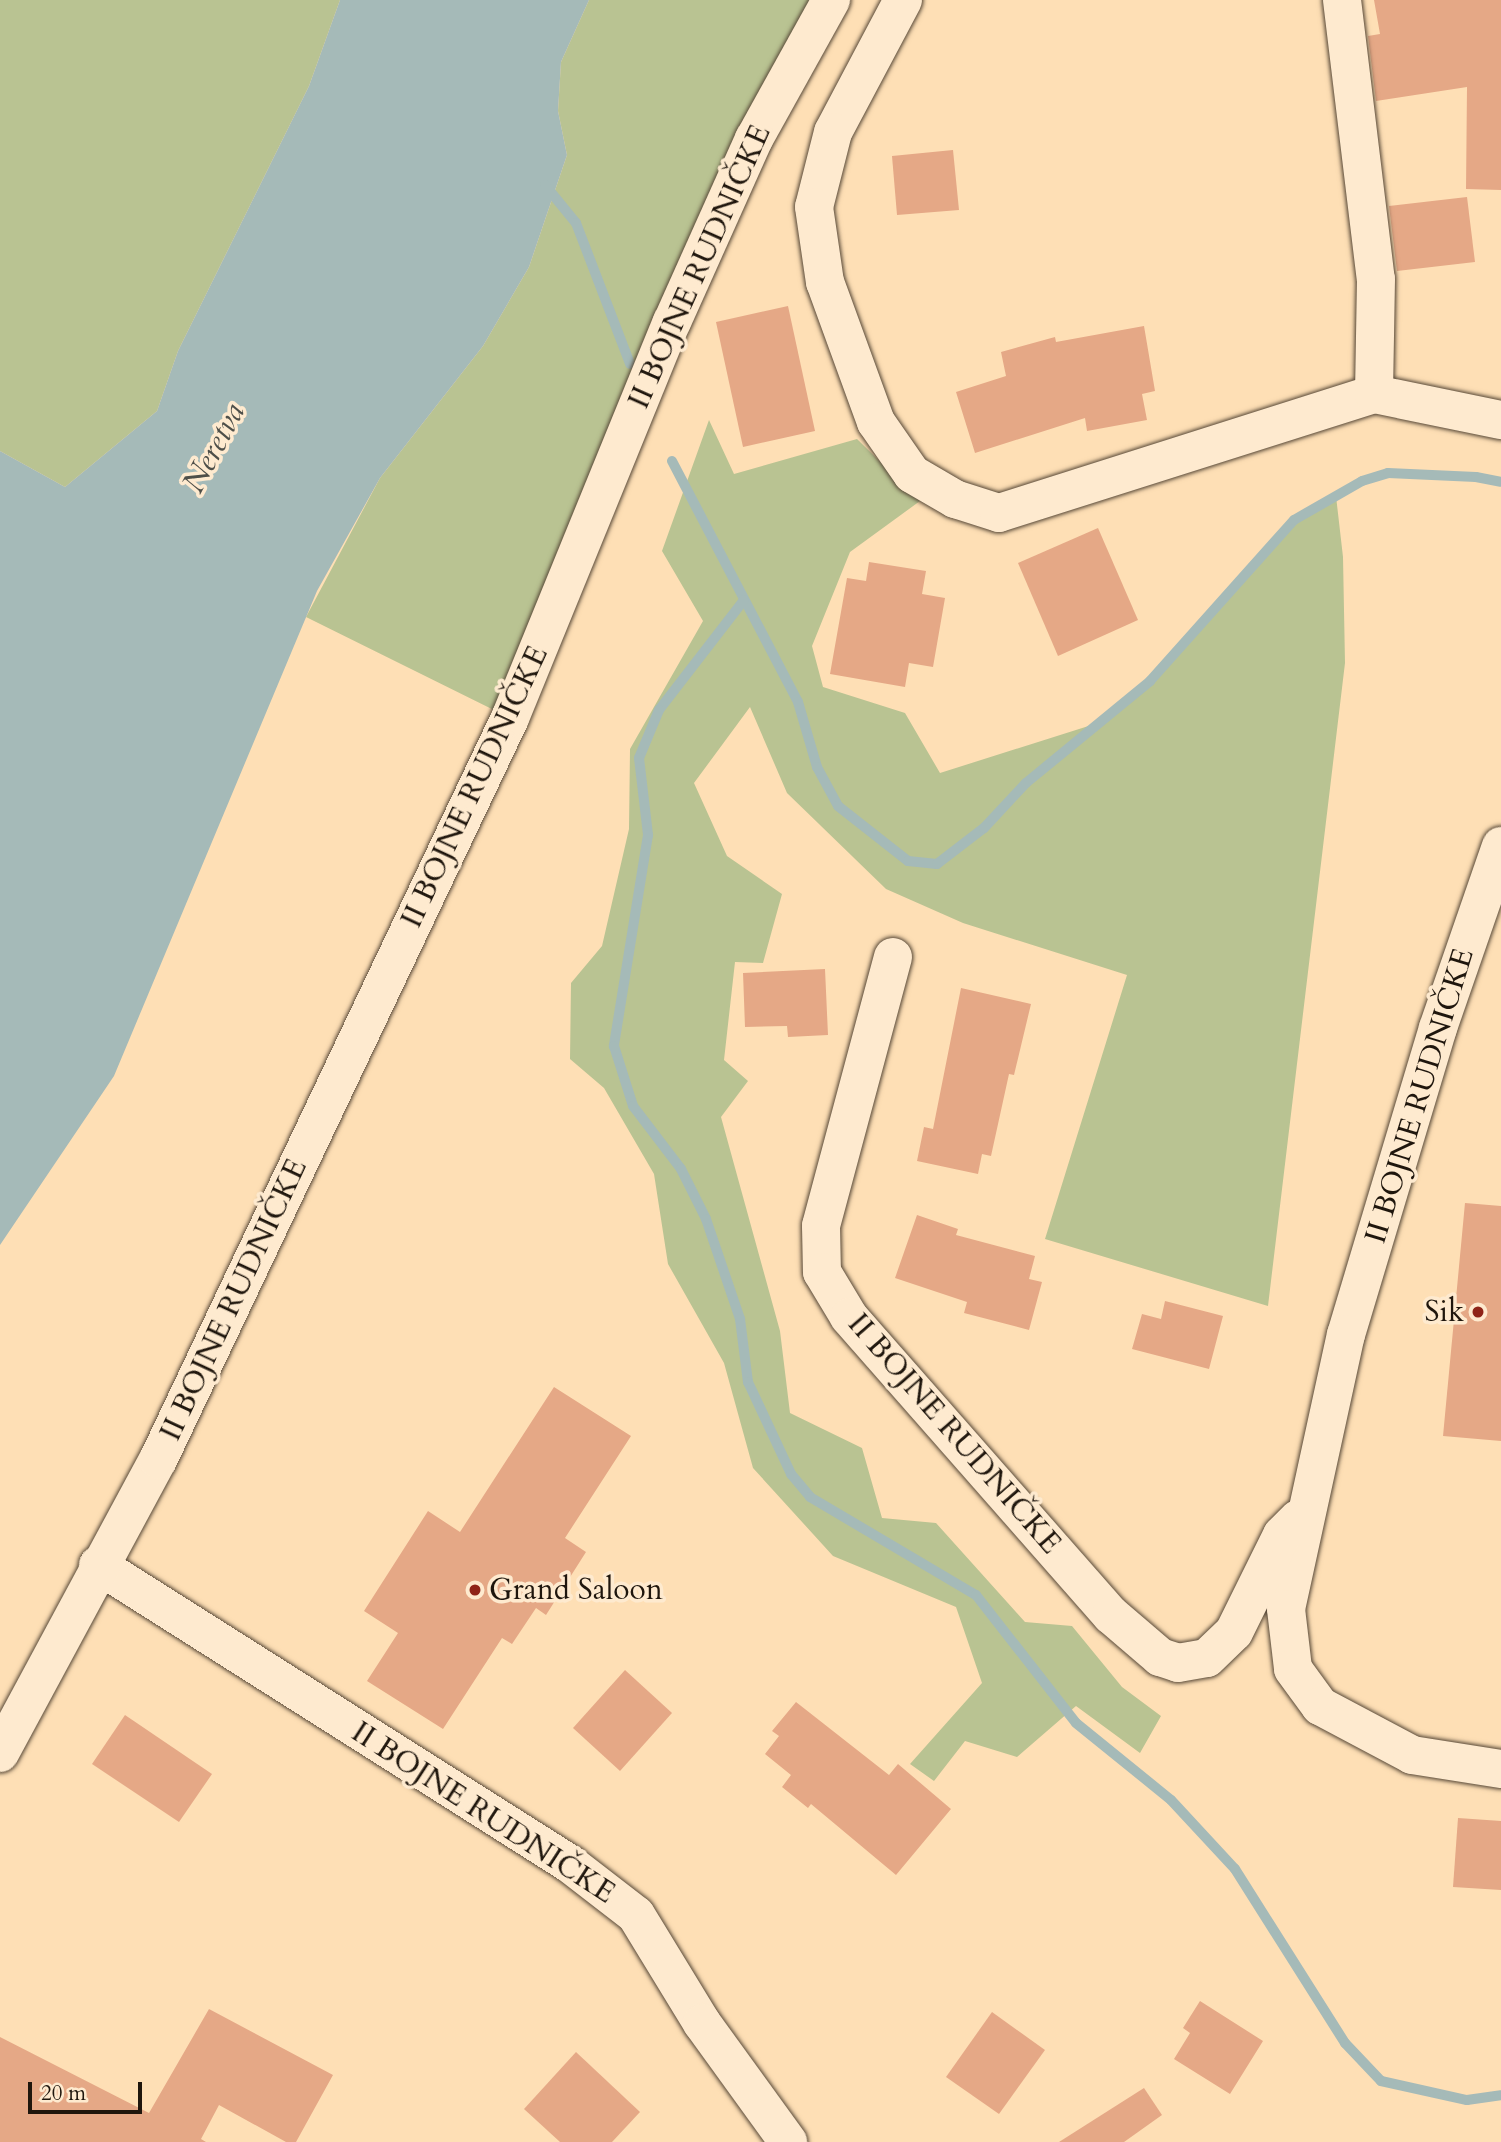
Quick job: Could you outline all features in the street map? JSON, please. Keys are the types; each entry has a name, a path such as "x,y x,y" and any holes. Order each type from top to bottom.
{"street":[{"name":"II BOJNE RUDNIČKE","path":"0,1753 98,1565 158,1460 527,682 672,322 754,139 831,0"},
{"path":"903,0 833,132 814,207 825,282 871,410 912,474 955,499 999,513 1374,394 1501,420"},
{"path":"1342,0 1376,279 1374,394"},
{"name":"II BOJNE RUDNIČKE","path":"1501,846 1438,1028 1346,1334 1286,1609 1293,1668 1320,1706 1412,1755 1501,1769"},
{"name":"II BOJNE RUDNIČKE","path":"893,957 821,1226 822,1272 849,1317 1111,1615 1160,1657 1178,1664 1207,1658 1225,1641 1234,1632 1282,1535 1308,1513"},
{"name":"II BOJNE RUDNIČKE","path":"98,1565 570,1864 636,1915 702,2024 788,2142"}],"green space":[{"path":"0,0 340,0 309,86 178,351 157,411 65,487 0,451"},
{"path":"589,0 831,0 510,718 306,617 380,478 483,346 529,267 567,155 558,111 561,62"},
{"path":"709,420 734,474 857,439 920,501 850,552 812,646 823,687 905,713 940,773 1098,723 1150,681 1294,520 1336,496 1343,557 1345,663 1268,1306 1045,1239 1127,975 963,923 886,889 787,793 750,707 694,783 727,856 782,894 763,963 735,962 724,1060 748,1081 721,1117 780,1331 790,1413 862,1448 882,1518 936,1523 1025,1622 1072,1626 1122,1687 1161,1716 1140,1753 1076,1706 1017,1757 965,1741 934,1781 910,1764 982,1683 956,1607 833,1556 753,1468 724,1363 668,1264 654,1174 604,1088 570,1059 571,983 602,946 629,829 630,749 703,621 662,551"}],"water":[{"name":"Neretva","path":"340,0 589,0 561,62 558,111 567,155 529,267 483,346 380,478 317,591 114,1076 0,1245 0,451 65,487 157,411 178,351 309,86"}],"building":[{"path":"1374,0 1501,0 1501,190 1466,189 1467,87 1376,101 1368,36 1380,34"},
{"path":"953,150 959,210 897,215 892,156"},
{"path":"1467,197 1475,262 1397,271 1389,206"},
{"path":"788,306 815,431 743,447 716,322"},
{"path":"1144,326 1155,391 1142,394 1147,420 1087,431 1085,418 975,453 956,392 1006,376 1001,352 1055,337 1056,342"},
{"path":"1098,528 1138,620 1058,656 1018,563"},
{"path":"869,562 926,571 922,594 945,598 933,667 909,663 905,687 830,674 847,578 866,581"},
{"path":"825,969 828,1035 788,1037 787,1026 745,1027 743,973"},
{"path":"961,988 1031,1004 1014,1075 1009,1074 991,1156 982,1154 978,1174 917,1161 924,1127 933,1129"},
{"name":"Sik","path":"1465,1203 1501,1206 1501,1441 1443,1436"},
{"path":"917,1215 958,1229 956,1235 1035,1256 1029,1279 1042,1282 1029,1330 964,1313 967,1302 895,1278"},
{"path":"1165,1301 1223,1316 1209,1369 1132,1349 1142,1314 1161,1319"},
{"path":"554,1387 631,1436 565,1538 586,1552 546,1615 536,1608 512,1644 502,1638 443,1729 367,1681 398,1633 364,1611 428,1511 460,1532"},
{"path":"625,1670 672,1713 620,1771 573,1728"},
{"path":"796,1702 889,1775 898,1764 951,1809 896,1875 811,1804 808,1808 782,1787 791,1775 765,1754 779,1736 772,1731"},
{"path":"125,1715 212,1774 179,1822 92,1764"},
{"path":"1458,1818 1501,1821 1501,1890 1453,1887"},
{"path":"1200,2001 1263,2041 1230,2094 1174,2059 1190,2033 1183,2028"},
{"path":"209,2009 333,2075 296,2142 286,2142 219,2105 201,2139 206,2142 0,2142 0,2037 149,2113"},
{"path":"992,2012 1045,2050 999,2114 946,2077"},
{"path":"576,2052 640,2112 612,2142 560,2142 524,2109"},
{"path":"1144,2088 1162,2115 1124,2142 1059,2142"}],"waterway":[{"path":"545,185 576,223 630,364"},
{"path":"672,461 798,702 817,767 838,806 908,861 937,864 984,828 1026,783 1150,681 1294,520 1362,481 1388,473 1476,477 1501,482"},
{"path":"744,600 659,710 639,758 648,835 614,1046 633,1106 681,1169 706,1219 740,1319 748,1382 791,1474 810,1497 976,1595 1076,1723 1171,1800 1235,1869 1345,2043 1381,2081 1467,2100 1501,2095"}],"place":[{"name":"Sik","path":"1478,1312"},
{"name":"Grand Saloon","path":"475,1590"}]}
